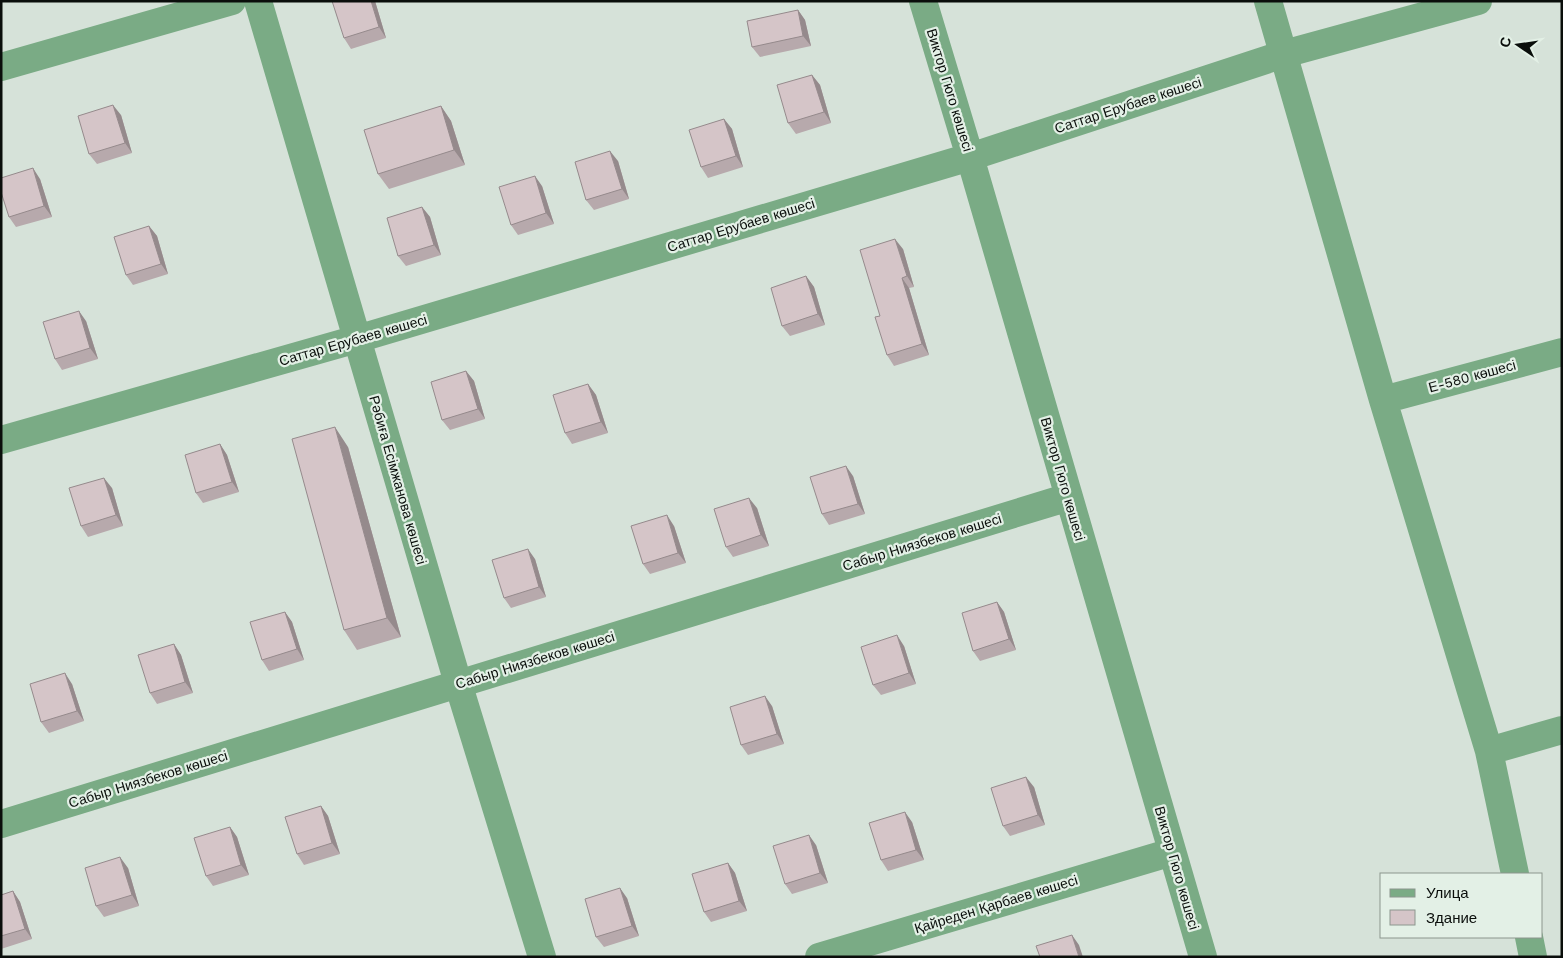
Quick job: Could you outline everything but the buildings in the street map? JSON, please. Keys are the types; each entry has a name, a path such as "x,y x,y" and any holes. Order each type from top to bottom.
{"street":[{"path":"1,67 232,1"},
{"name":"Рәбиға Есімжанова көшесі","path":"258,1 458,684 542,957"},
{"name":"Виктор Гюго көшесі","path":"923,1 1203,957"},
{"path":"1268,1 1383,400 1489,751 1515,873"},
{"name":"Саттар Ерубаев көшесі","path":"1,440 357,339 970,157 1284,54 1478,1"},
{"name":"Е-580 көшесі","path":"1383,400 1562,352"},
{"name":"Сабыр Ниязбеков көшесі","path":"1,824 1069,497"},
{"path":"1489,751 1562,730"},
{"name":"Қайреден Қарбаев көшесі","path":"819,957 1172,852"},
{"path":"1529,938 1533,957"}]}
